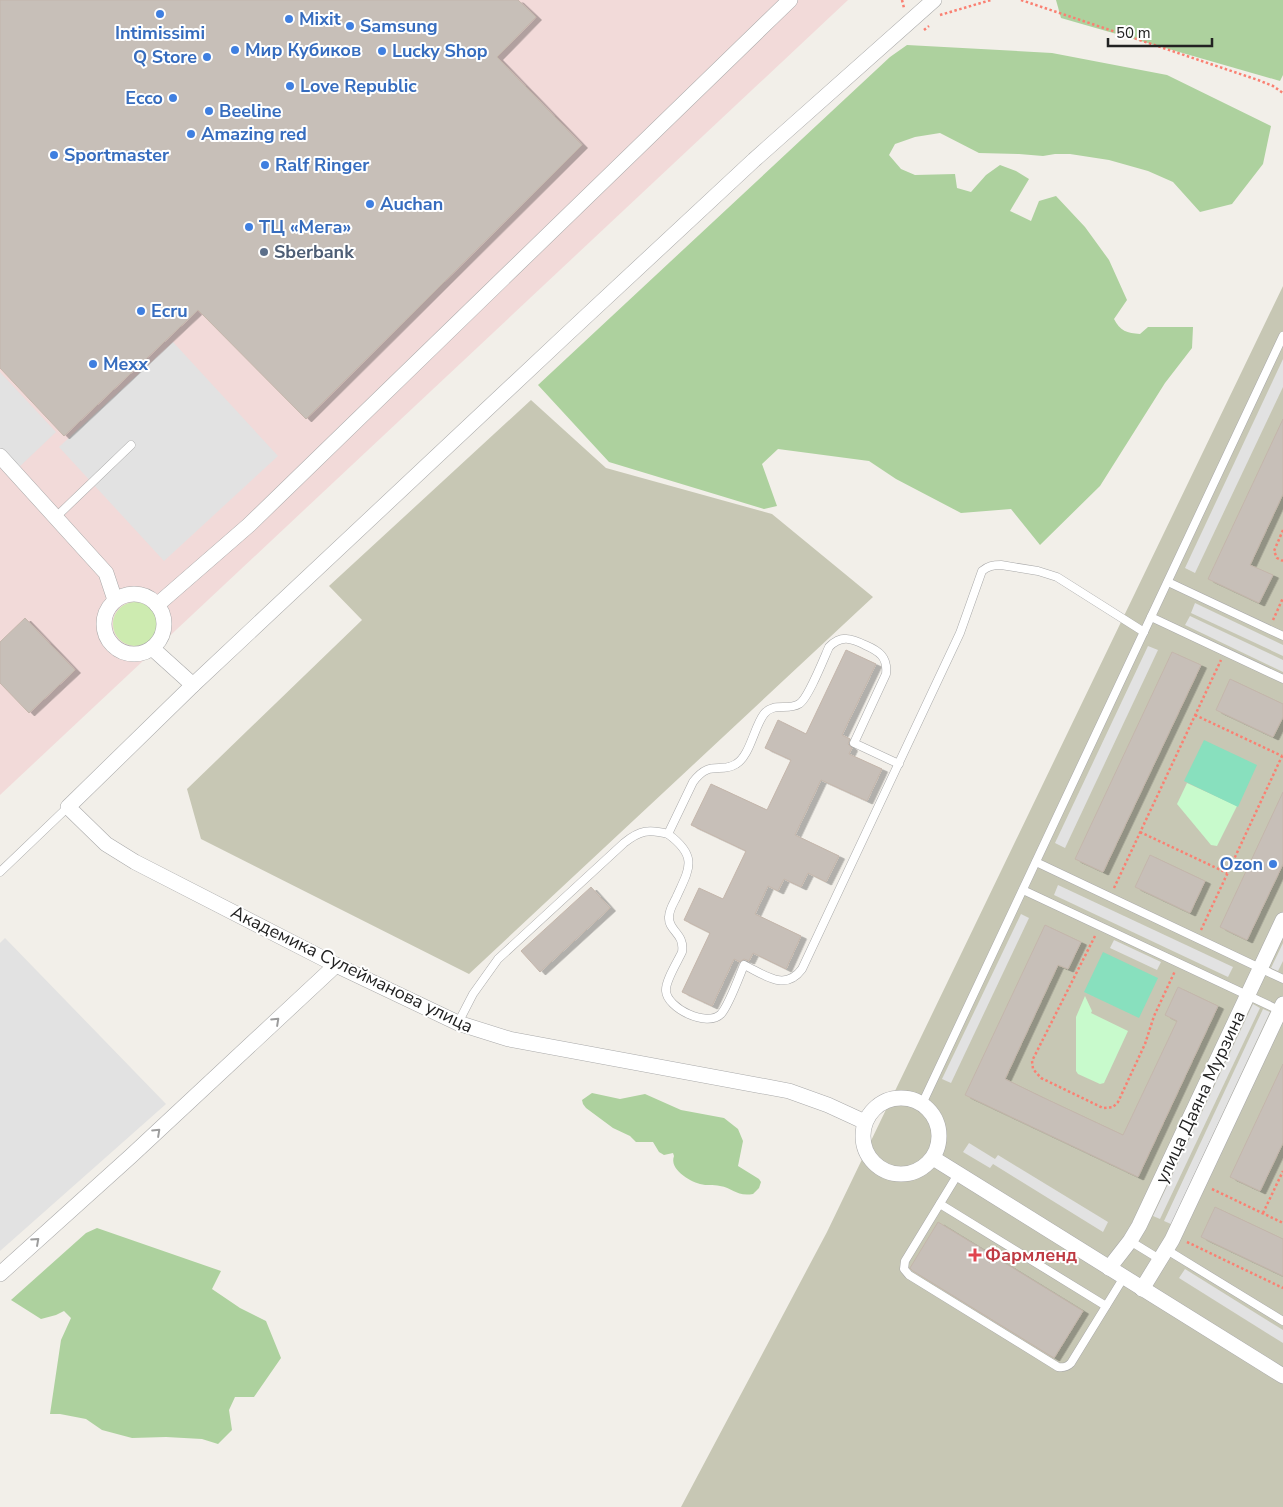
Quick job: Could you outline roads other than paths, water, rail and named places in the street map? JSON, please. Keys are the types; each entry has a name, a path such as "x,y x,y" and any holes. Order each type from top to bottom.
{"street":[{"path":"157,605 256,518 790,0"},
{"path":"68,807 193,685 754,160 934,0"},
{"path":"0,456 106,573 115,600"},
{"path":"134,594 149,597 157,605 162,614 164,625 160,639 152,648 133,654 122,651 110,642 104,628 106,614 115,600 125,595 134,594"},
{"path":"152,648 193,685"},
{"name":"Академика Сулейманова улица","path":"68,807 106,844 135,862 336,965 458,1023 509,1039 538,1045 782,1089 828,1105 865,1122"},
{"name":"улица Даяна Мурзина","path":"1109,1268 1139,1226 1283,920"},
{"path":"0,1274 131,1156 336,965"},
{"name":"улица Даяна Мурзина","path":"1142,1289 1167,1249 1282,1009"},
{"path":"906,1098 922,1104 936,1120 939,1133 938,1146 933,1158 922,1168 908,1174 892,1174 879,1167 868,1156 862,1134 865,1122 874,1108 889,1099 906,1098"},
{"path":"933,1158 1283,1376"}],"lane":[{"path":"922,1104 1283,337"},
{"path":"56,517 131,445"},
{"path":"458,1023 473,994 498,959 624,842 634,835 643,832 654,831 668,834 679,842 685,850 690,868 671,908 669,917 672,927 681,937 683,946 666,986 669,1000 674,1005 702,1019 713,1019 722,1012 744,965 776,980 791,979 798,975 960,633 982,571 986,568 1001,565 1038,571 1057,577 1144,632"},
{"path":"1168,582 1283,636"},
{"path":"1151,617 1283,680"},
{"path":"668,834 692,782 697,776 710,768 736,765 744,756 764,714 773,708 791,707 804,701 829,647 840,639 853,639 879,651 886,661 886,674 854,743 899,764"},
{"path":"0,872 68,807"},
{"path":"1036,862 1283,979"},
{"path":"1023,890 1282,1009"},
{"path":"958,1174 905,1261 906,1272 1008,1336 1058,1367 1065,1367 1071,1363 1124,1277"},
{"path":"940,1204 1106,1306"},
{"path":"1130,1241 1167,1249 1283,1321"}],"place":[{"name":"Intimissimi","path":"160,14"},
{"name":"Mixit","path":"289,19"},
{"name":"Samsung","path":"350,26"},
{"name":"Мир Кубиков","path":"235,50"},
{"name":"Lucky Shop","path":"382,51"},
{"name":"Q Store","path":"207,57"},
{"name":"Love Republic","path":"290,86"},
{"name":"Ecco","path":"173,98"},
{"name":"Beeline","path":"209,111"},
{"name":"Amazing red","path":"191,134"},
{"name":"Sportmaster","path":"54,155"},
{"name":"Ralf Ringer","path":"265,165"},
{"name":"Auchan","path":"370,204"},
{"name":"ТЦ «Мега»","path":"249,227"},
{"name":"Sberbank","path":"264,252"},
{"name":"Ecru","path":"141,311"},
{"name":"Mexx","path":"93,364"},
{"name":"Ozon","path":"1273,864"},
{"name":"Фармленд","path":"975,1255"}]}
